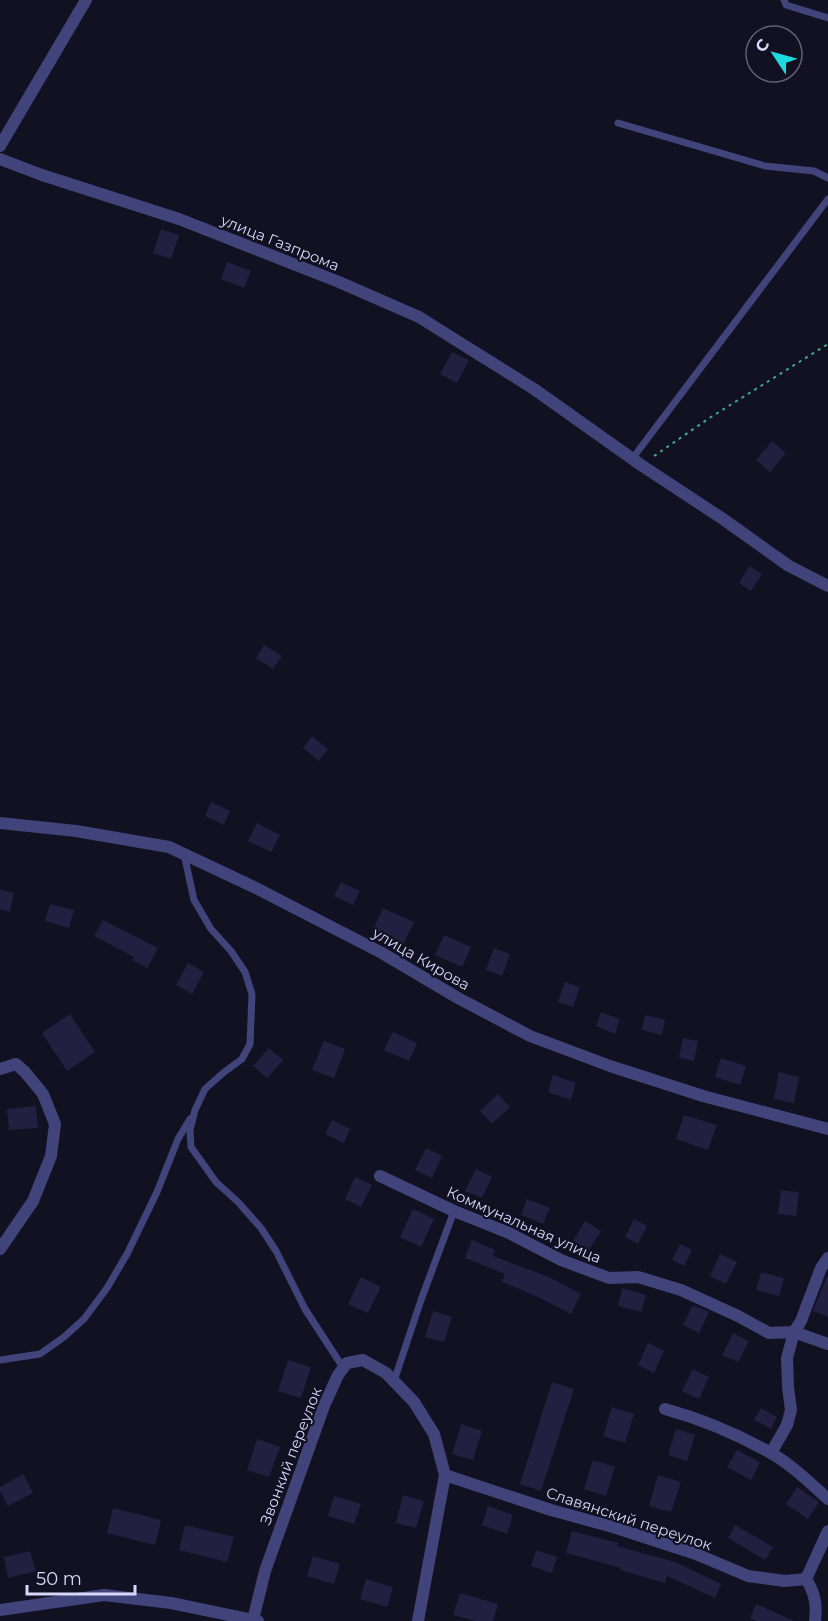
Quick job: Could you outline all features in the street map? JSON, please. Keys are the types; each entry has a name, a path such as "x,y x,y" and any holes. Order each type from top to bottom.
{"street":[{"path":"0,146 86,0"},
{"name":"улица Газпрома","path":"0,159 42,175 179,219 419,317 534,388 789,566 828,586"},
{"name":"улица Кирова","path":"0,823 76,831 169,847 256,888 382,953 458,998 530,1036 610,1066 693,1092 828,1129"},
{"path":"0,1069 16,1064 43,1094 55,1124 51,1156 33,1201 0,1249"},
{"name":"Коммунальная улица","path":"380,1176 454,1211 509,1233 561,1260 609,1278 638,1277 681,1290 769,1333 794,1332 828,1344"},
{"path":"771,1453 788,1425 791,1410 787,1358 794,1332 801,1321 821,1268 828,1258"},
{"path":"344,1369 348,1363 363,1360 386,1373 414,1402 434,1434 444,1475 418,1621"},
{"name":"Звонкий переулок","path":"255,1621 265,1571 324,1406 338,1376 344,1369"},
{"path":"665,1409 687,1415 771,1453 828,1499"},
{"name":"Славянский переулок","path":"444,1475 696,1554 748,1576 785,1581 806,1579"},
{"path":"814,1621 817,1608 813,1590 806,1579 828,1531"},
{"path":"0,1610 104,1595 171,1604 197,1615 255,1621"}],"lane":[{"path":"784,0 786,5 828,18"},
{"path":"618,123 765,166 814,171 828,178"},
{"path":"637,462 828,199"},
{"path":"0,1360 40,1354 84,1319 107,1288 127,1254 157,1192 178,1139 205,1089 242,1059 250,1044 252,994 245,972 231,951 211,929 194,900 184,854"},
{"path":"195,1110 190,1130 191,1147 216,1182 261,1228 276,1251 305,1309 344,1369"},
{"path":"394,1382 454,1211"}],"path":[{"path":"637,462 828,344"}],"building":[{"path":"161,229 179,235 171,259 153,253"},
{"path":"227,262 251,271 244,288 221,279"},
{"path":"452,352 469,360 457,383 440,374"},
{"path":"772,441 786,453 770,472 756,460"},
{"path":"749,566 762,574 751,591 739,583"},
{"path":"264,645 282,656 273,669 256,658"},
{"path":"312,736 328,749 319,761 303,748"},
{"path":"211,802 230,811 224,825 205,816"},
{"path":"257,823 280,835 271,852 248,841"},
{"path":"341,882 360,891 353,905 334,896"},
{"path":"0,890 14,893 10,912 0,909"},
{"path":"50,904 74,910 69,928 45,921"},
{"path":"383,908 414,922 403,945 373,930"},
{"path":"103,920 158,948 147,968 132,960 134,957 94,936"},
{"path":"444,935 471,947 462,967 435,955"},
{"path":"494,948 510,954 502,976 486,970"},
{"path":"188,963 204,972 192,994 176,985"},
{"path":"565,982 580,987 573,1007 558,1002"},
{"path":"601,1012 620,1019 615,1034 596,1026"},
{"path":"70,1014 95,1052 67,1071 42,1033"},
{"path":"645,1015 665,1020 662,1035 642,1030"},
{"path":"393,1032 417,1043 409,1061 384,1050"},
{"path":"683,1038 698,1041 694,1061 679,1058"},
{"path":"324,1041 345,1049 334,1078 312,1070"},
{"path":"269,1048 283,1060 267,1078 253,1066"},
{"path":"721,1058 746,1066 740,1085 715,1077"},
{"path":"779,1072 799,1077 794,1103 774,1099"},
{"path":"553,1075 576,1083 571,1100 548,1092"},
{"path":"498,1094 510,1107 492,1124 480,1111"},
{"path":"36,1106 38,1128 9,1130 7,1109"},
{"path":"684,1115 717,1125 708,1150 676,1139"},
{"path":"332,1120 350,1129 344,1143 325,1134"},
{"path":"426,1148 442,1156 432,1178 415,1170"},
{"path":"476,1169 492,1177 482,1198 465,1191"},
{"path":"355,1177 372,1185 361,1207 345,1199"},
{"path":"781,1190 799,1192 796,1216 778,1214"},
{"path":"527,1199 550,1208 543,1224 521,1215"},
{"path":"413,1209 434,1219 421,1247 400,1237"},
{"path":"634,1219 647,1226 638,1244 625,1237"},
{"path":"585,1221 601,1231 588,1251 573,1241"},
{"path":"472,1240 495,1250 493,1256 551,1278 581,1294 571,1314 502,1282 505,1274 465,1258"},
{"path":"680,1244 692,1250 684,1266 672,1260"},
{"path":"720,1254 737,1262 726,1284 710,1276"},
{"path":"761,1272 784,1278 779,1296 756,1290"},
{"path":"828,1276 828,1317 813,1311"},
{"path":"361,1277 381,1287 368,1313 348,1304"},
{"path":"622,1288 646,1295 641,1312 618,1306"},
{"path":"693,1305 709,1312 699,1333 683,1325"},
{"path":"433,1311 452,1317 444,1342 425,1337"},
{"path":"733,1333 749,1341 738,1362 722,1355"},
{"path":"648,1343 664,1351 654,1373 638,1365"},
{"path":"288,1360 311,1367 301,1398 278,1391"},
{"path":"693,1369 709,1377 699,1399 682,1391"},
{"path":"552,1382 574,1389 541,1491 520,1484"},
{"path":"612,1407 634,1414 625,1443 603,1436"},
{"path":"761,1408 777,1417 771,1429 754,1420"},
{"path":"461,1424 482,1431 473,1460 452,1454"},
{"path":"676,1429 695,1435 687,1461 668,1455"},
{"path":"257,1439 280,1447 269,1477 247,1470"},
{"path":"737,1450 760,1462 751,1480 727,1467"},
{"path":"593,1460 615,1467 606,1496 584,1489"},
{"path":"23,1474 33,1493 8,1506 0,1487"},
{"path":"658,1475 681,1482 671,1512 649,1506"},
{"path":"797,1487 819,1502 808,1519 786,1504"},
{"path":"403,1495 424,1501 416,1528 396,1523"},
{"path":"334,1496 361,1504 354,1524 328,1516"},
{"path":"488,1506 513,1515 507,1534 482,1525"},
{"path":"113,1508 161,1520 155,1545 107,1533"},
{"path":"185,1525 234,1537 227,1562 179,1550"},
{"path":"735,1525 773,1547 765,1560 728,1538"},
{"path":"572,1531 675,1562 721,1584 715,1598 667,1576 665,1583 566,1553"},
{"path":"536,1550 557,1557 552,1573 531,1566"},
{"path":"30,1551 36,1571 8,1578 4,1557"},
{"path":"313,1556 340,1564 334,1584 307,1576"},
{"path":"366,1579 393,1587 387,1607 360,1599"},
{"path":"460,1593 498,1604 493,1621 476,1621 453,1615"},
{"path":"756,1604 794,1621 757,1621 750,1618"}]}
